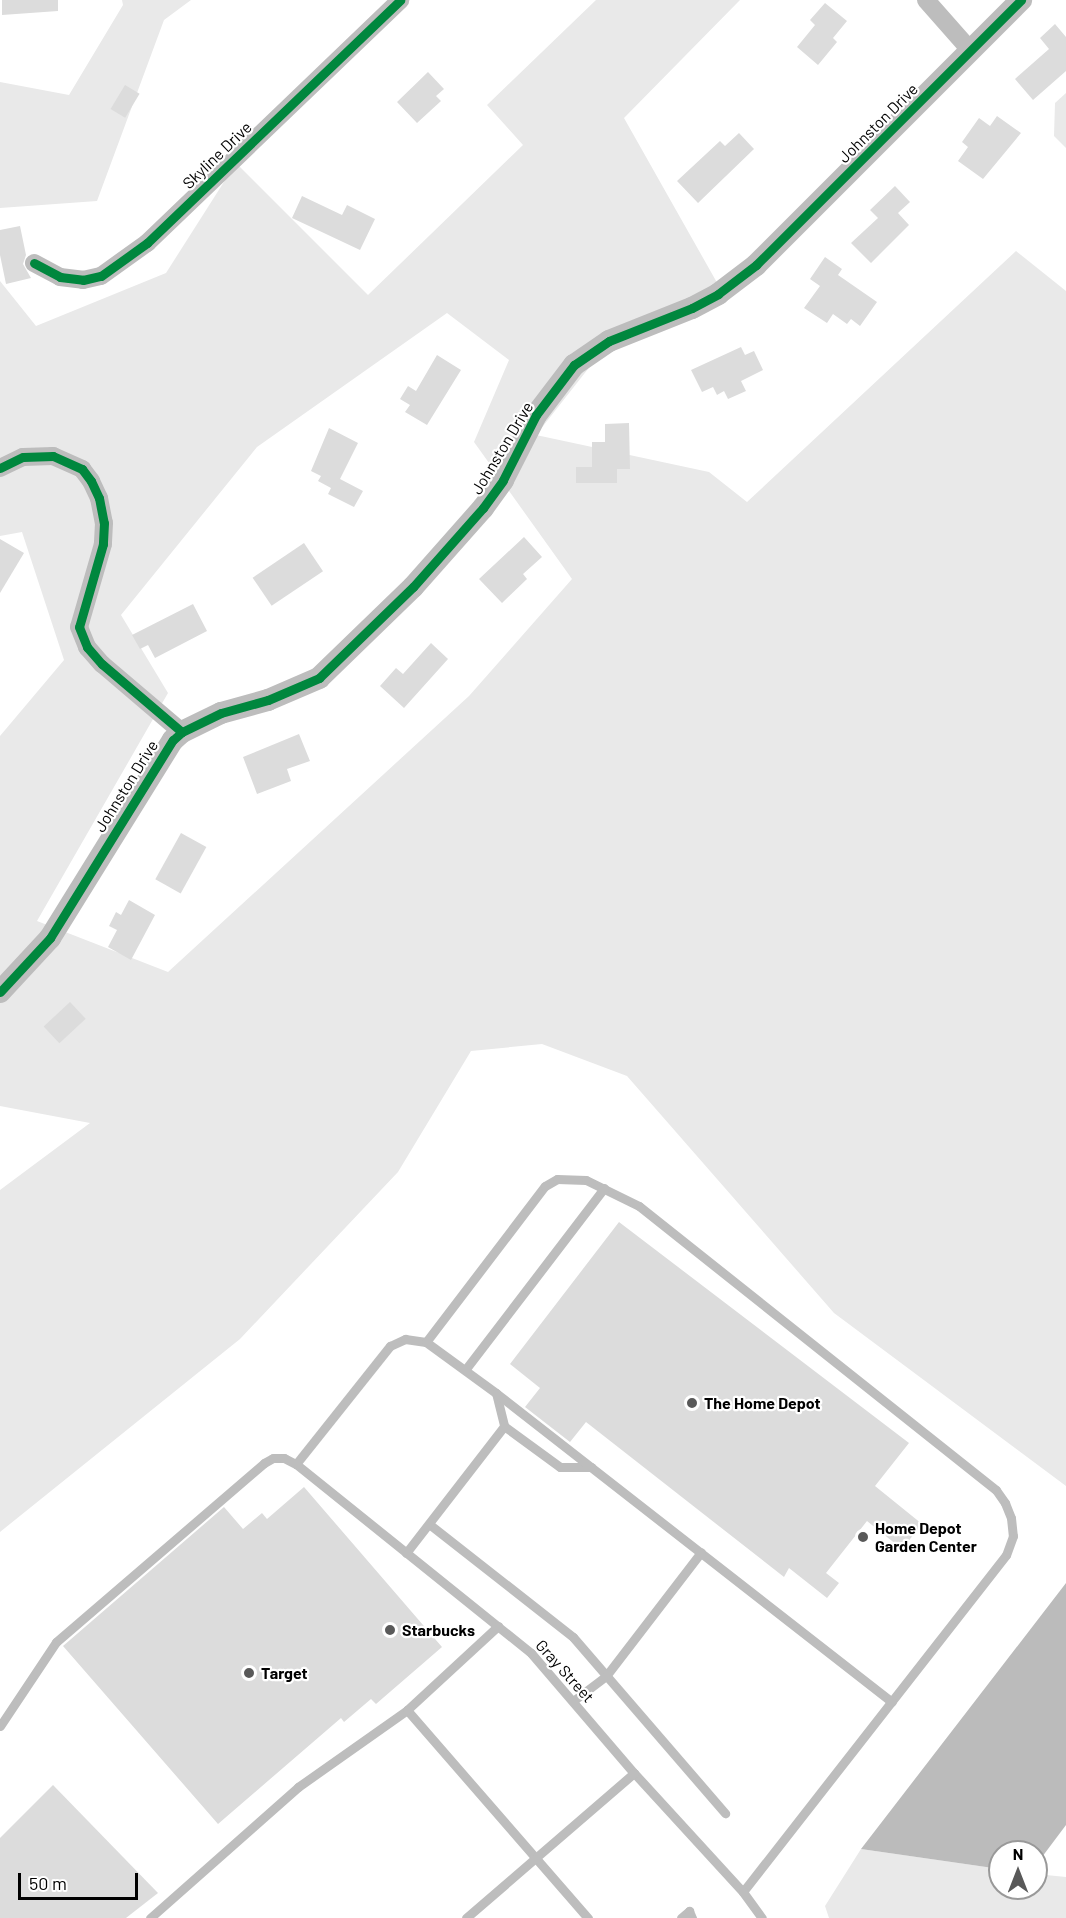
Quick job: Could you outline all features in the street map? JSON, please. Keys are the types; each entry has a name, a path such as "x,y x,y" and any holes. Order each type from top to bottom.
{"street":[{"name":"Skyline Drive","path":"34,263 60,277 83,280 100,276 147,243 400,0"},
{"path":"926,0 972,51"},
{"name":"Johnston Drive","path":"0,992 50,938 158,762 182,732 221,713 268,700 319,678 413,587 483,508 503,480 536,415 574,365 609,340 692,308 718,294 756,266 1021,0"},
{"path":"0,468 23,457 54,456 82,470 91,481 99,498 104,523 103,544 80,627 87,647 102,664 182,732"}],"lane":[{"path":"426,1342 545,1186 557,1179 573,1178 604,1188 639,1206 987,1482 1005,1503 1011,1518 1013,1536 1006,1555 743,1892"},
{"path":"465,1370 604,1188"},
{"path":"296,1464 390,1347 405,1339 426,1342 496,1393 892,1701"},
{"path":"496,1393 504,1426 560,1467 591,1467"},
{"path":"406,1553 504,1426"},
{"name":"Gray Street","path":"0,1726 56,1642 264,1463 273,1458 284,1458 296,1464 531,1653 634,1773 743,1892 762,1918"},
{"path":"429,1524 573,1637 725,1813"},
{"path":"573,1701 606,1676 701,1552"},
{"path":"150,1918 298,1787 407,1710 498,1626"},
{"path":"407,1710 588,1918"},
{"path":"466,1918 634,1773"},
{"path":"681,1918 689,1911 692,1918"}],"shaded area":[{"path":"122,0 191,0 164,20 97,201 0,208 0,82 69,95 123,5"},
{"path":"596,0 740,0 624,118 724,295 599,355 536,435 709,472 747,502 1016,251 1066,291 1066,1486 834,1313 627,1076 542,1044 471,1051 398,1172 240,1339 0,1532 0,1190 90,1123 0,1106 0,736 64,660 22,532 0,536 0,281 36,326 166,273 236,163 368,295 523,145 487,105","holes":["447,313 509,360 474,442 572,579 469,696 168,972 37,921 168,693 121,615 257,447"]},
{"path":"1066,93 1066,148 1054,136 1055,103"},
{"path":"1066,1583 1066,1825 1048,1849 1048,1840 988,1840 988,1867 861,1849"},
{"path":"861,1849 988,1867 988,1900 1048,1900 1048,1875 1066,1877 1066,1918 829,1918 825,1906"}],"building":[{"path":"2,0 58,0 58,11 2,15"},
{"path":"825,3 847,21 833,38 837,42 818,65 797,47 815,25 810,20"},
{"path":"1055,24 1066,37 1066,71 1033,100 1015,79 1049,49 1040,38"},
{"path":"428,72 444,89 436,96 441,101 417,123 397,102"},
{"path":"125,85 140,94 125,118 111,109"},
{"path":"997,116 1021,133 983,179 958,161 968,147 962,142 979,118 990,126"},
{"path":"739,133 754,149 698,203 677,181 720,141 725,146"},
{"path":"895,186 910,202 898,213 909,225 871,263 851,243 878,218 870,210"},
{"path":"302,196 342,215 347,205 375,219 360,250 292,218"},
{"path":"20,226 26,255 23,264 31,278 6,284 0,255 0,230"},
{"path":"825,257 842,269 838,275 877,302 860,326 851,319 847,324 833,314 827,323 804,308 820,286 810,279"},
{"path":"741,347 745,355 754,351 763,370 741,381 746,391 728,399 724,391 717,395 713,387 702,392 691,370"},
{"path":"437,355 461,370 427,425 405,412 410,405 400,399 408,386 416,391"},
{"path":"629,423 630,469 617,469 617,483 576,483 576,467 592,467 592,442 605,442 605,424"},
{"path":"329,428 358,443 340,479 363,491 354,507 328,494 331,488 318,481 321,476 311,471"},
{"path":"524,537 542,557 523,574 527,579 502,603 479,579"},
{"path":"0,539 24,553 0,593"},
{"path":"304,543 323,571 272,606 253,578"},
{"path":"193,604 207,631 155,658 148,645 140,649 132,635"},
{"path":"431,643 448,659 404,708 380,686 396,668 403,674"},
{"path":"299,734 310,761 287,769 291,781 257,794 243,757"},
{"path":"181,833 206,847 181,893 155,879"},
{"path":"129,900 155,915 131,960 108,947 117,930 109,926 116,912 121,915"},
{"path":"70,1002 86,1019 59,1043 44,1027"},
{"name":"The Home Depot","path":"619,1222 909,1443 875,1486 922,1524 902,1549 867,1521 826,1573 839,1583 827,1598 789,1568 784,1577 586,1422 570,1442 525,1407 540,1388 510,1364"},
{"name":"Target","path":"304,1487 442,1647 376,1704 371,1699 344,1722 341,1718 218,1824 63,1646 224,1507 243,1529 262,1513 267,1519"},
{"path":"53,1785 158,1893 126,1918 0,1918 0,1838"}],"cycle path":[{"path":"34,263 60,277 83,280 101,276 147,243 400,0"},
{"path":"0,992 50,938 173,740 182,732 221,713 268,700 319,678 413,587 483,508 503,480 536,415 574,365 609,341 692,308 718,294 756,265 1021,0"},
{"path":"0,468 23,457 53,456 82,469 91,481 99,498 104,523 103,544 79,627 87,647 102,664 182,732"}],"place":[{"name":"The Home Depot","path":"692,1403"},
{"name":"Home Depot Garden Center","path":"863,1537"},
{"name":"Starbucks","path":"390,1630"},
{"name":"Target","path":"249,1673"}]}
